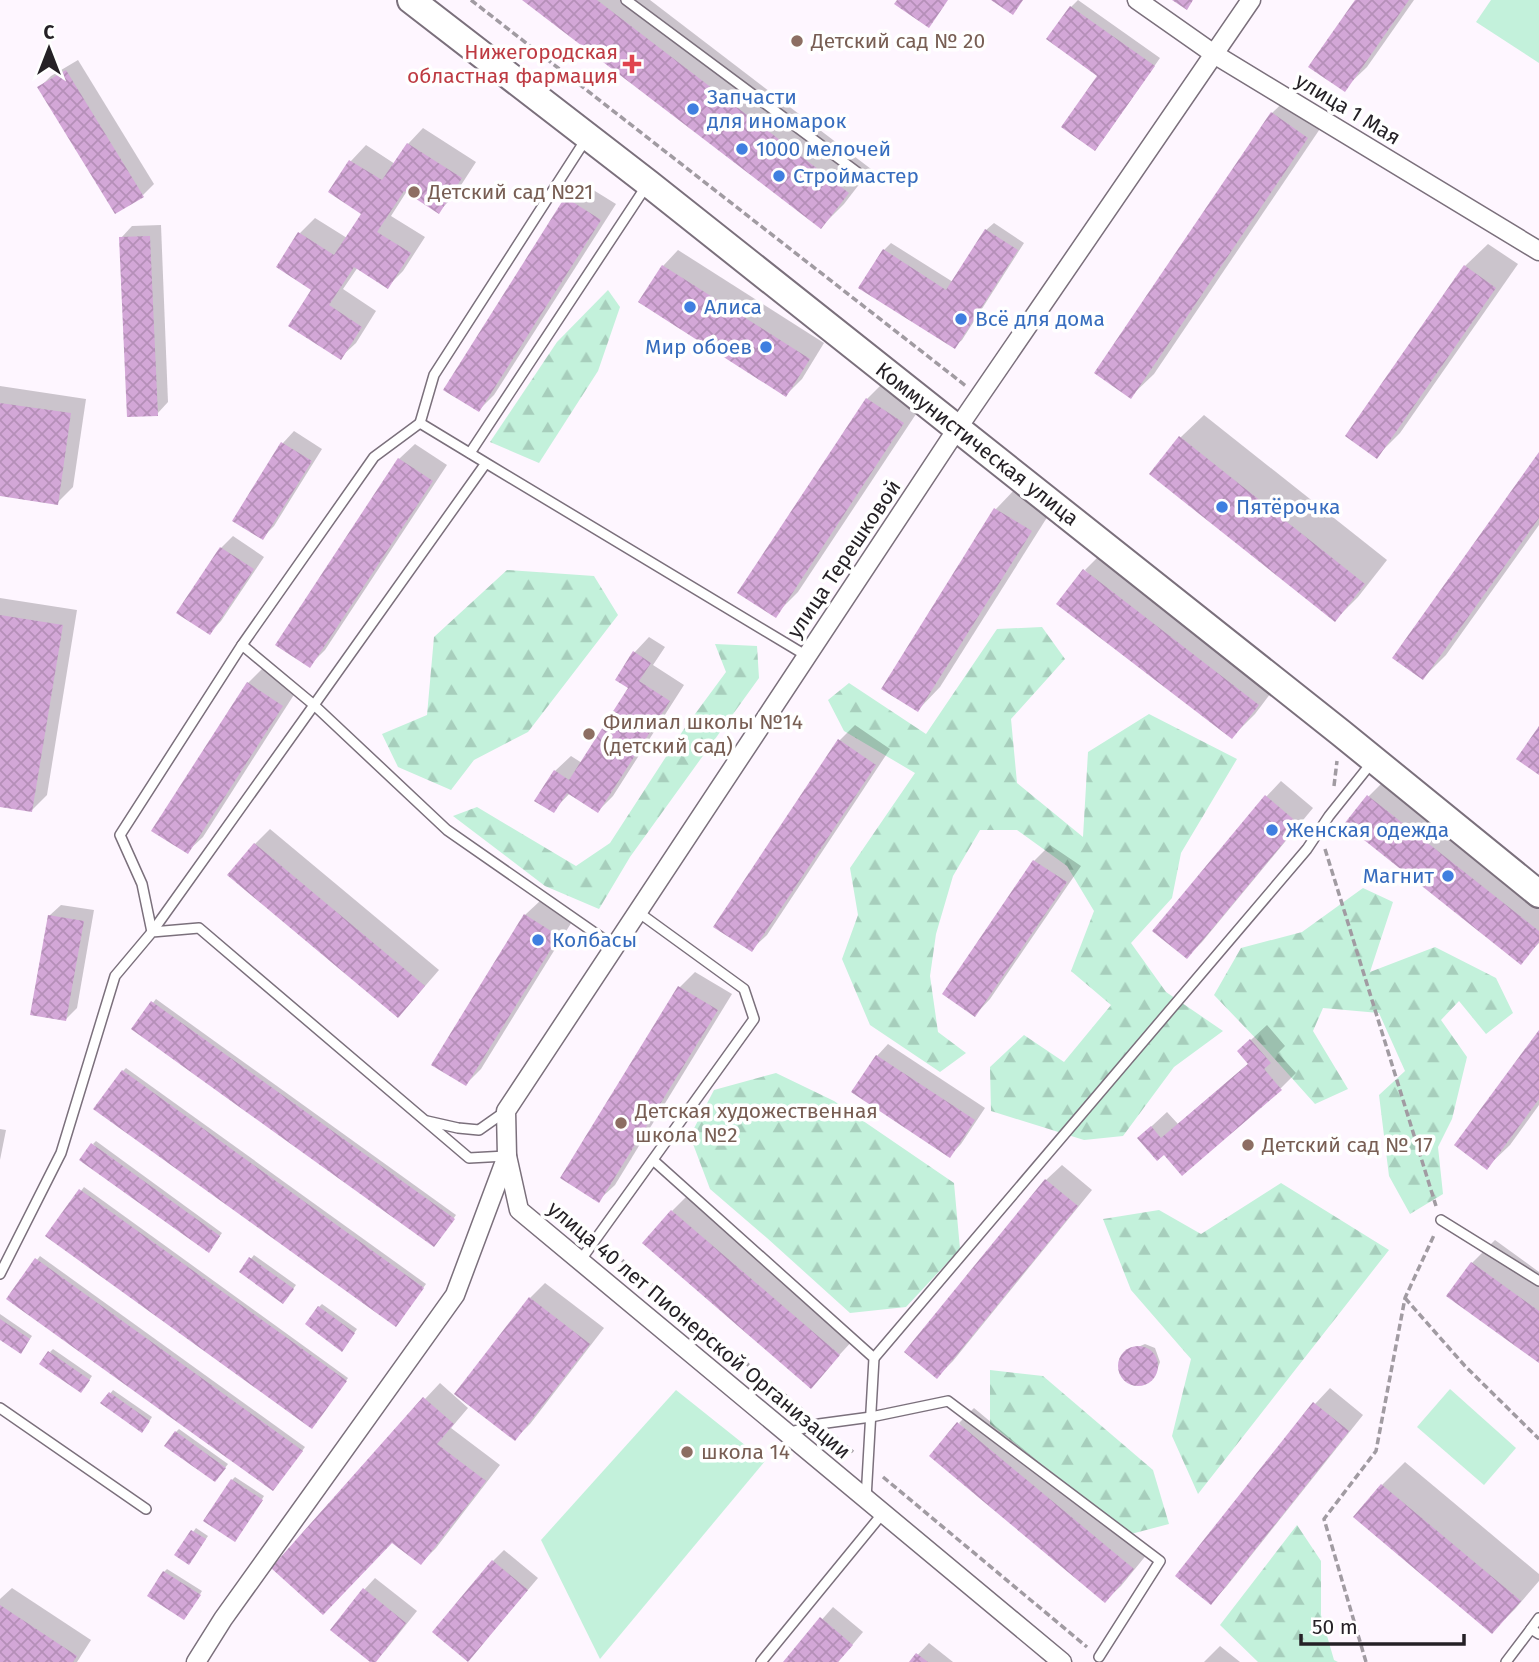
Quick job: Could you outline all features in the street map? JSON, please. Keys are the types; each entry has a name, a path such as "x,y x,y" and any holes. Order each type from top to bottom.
{"street":[{"name":"улица 1 Мая","path":"1137,0 1214,54 1539,250"},
{"name":"улица Терешковой","path":"506,1111 979,396 1251,0"},
{"name":"Коммунистическая улица","path":"418,2 1374,760 1539,894"},
{"path":"195,1662 455,1295 507,1156 506,1111"},
{"name":"улица 40 лет Пионерской Организации","path":"507,1156 519,1210 1062,1662"}],"lane":[{"path":"626,0 857,172"},
{"path":"152,932 142,884 120,835 242,645 374,457 420,423 434,375 587,136"},
{"path":"470,453 648,183"},
{"path":"420,423 807,656"},
{"path":"0,1274 61,1153 115,976 152,932 486,463"},
{"path":"242,645 314,705 447,830 615,947"},
{"path":"866,1499 874,1358 1307,849 1329,816 1374,760"},
{"path":"580,1261 754,1019 744,989 638,912"},
{"path":"152,932 199,928 469,1158 507,1156"},
{"path":"425,1121 479,1130 506,1111"},
{"path":"653,1160 874,1358"},
{"path":"1441,1220 1539,1281"},
{"path":"788,1433 819,1424 871,1417 948,1401 1160,1561 1099,1657"},
{"path":"0,1408 146,1509"},
{"path":"761,1662 883,1513"},
{"path":"1506,1662 1535,1631 1539,1618"}],"path":[{"path":"471,0 979,396"},
{"path":"1337,761 1324,851 1441,1220 1405,1298 1376,1451 1324,1519 1367,1662"},
{"path":"596,1238 1099,1657"},
{"path":"1405,1298 1465,1366 1539,1440"}],"green space":[{"path":"1491,0 1539,0 1539,63 1476,22"},
{"path":"608,290 620,307 598,371 539,463 490,442 557,342"},
{"path":"507,570 594,576 618,615 528,732 474,760 451,790 398,767 382,734 427,715 434,637"},
{"path":"1042,627 1065,659 1011,719 1017,783 1083,837 1088,752 1149,714 1237,759 1181,853 1172,898 1131,943 1166,992 1223,1031 1174,1067 1123,1136 1084,1140 991,1111 990,1067 1024,1035 1064,1062 1111,1005 1071,971 1094,911 1067,866 1017,830 980,830 953,876 936,934 930,976 938,1032 966,1053 940,1072 870,1025 842,959 858,915 850,868 915,773 844,731 828,700 849,683 926,734 997,629"},
{"path":"715,644 757,646 759,678 630,857 599,909 545,886 453,816 477,807 576,866 610,843 684,729 726,672"},
{"path":"1363,888 1393,902 1370,972 1435,947 1496,978 1513,1013 1486,1034 1459,1001 1441,1020 1467,1057 1452,1119 1438,1147 1443,1194 1410,1214 1389,1176 1379,1095 1405,1071 1379,1013 1323,1008 1313,1031 1348,1089 1315,1104 1214,995 1241,948 1302,932"},
{"path":"776,1073 834,1101 954,1183 960,1249 906,1307 850,1313 710,1189 690,1136 714,1090"},
{"path":"1281,1183 1389,1250 1198,1494 1172,1436 1191,1359 1131,1290 1103,1219 1159,1210 1201,1234"},
{"path":"990,1370 1043,1376 1153,1470 1169,1524 1131,1534 990,1424"},
{"path":"1450,1389 1516,1448 1484,1485 1417,1427"},
{"path":"676,1390 765,1461 600,1659 541,1540"},
{"path":"1297,1525 1321,1561 1321,1615 1334,1660 1338,1662 1258,1662 1220,1625"}],"building":[{"path":"522,0 597,0 849,193 821,229"},
{"path":"897,0 948,0 929,28 894,4"},
{"path":"991,0 1023,0 1013,15"},
{"path":"1172,0 1193,0 1187,10"},
{"path":"1355,0 1409,0 1345,92 1308,67"},
{"path":"1070,6 1155,66 1095,151 1061,127 1097,76 1046,39"},
{"path":"66,70 144,197 115,214 37,87"},
{"path":"1271,112 1308,138 1131,399 1094,373"},
{"path":"407,143 462,178 439,214 404,191 377,232 411,253 388,289 354,267 329,305 362,327 341,360 288,326 311,290 276,267 298,232 334,255 361,214 328,192 349,160 382,180"},
{"path":"565,197 601,220 479,412 443,390"},
{"path":"985,229 1018,250 955,349 858,288 883,249 946,290"},
{"path":"150,236 158,416 127,417 119,237"},
{"path":"662,265 810,359 786,397 638,302"},
{"path":"1464,265 1496,288 1377,459 1345,436"},
{"path":"866,398 904,423 776,618 737,593"},
{"path":"0,403 71,413 58,505 0,496"},
{"path":"1179,436 1365,584 1335,622 1149,474"},
{"path":"281,442 312,461 263,540 232,521"},
{"path":"1539,452 1539,518 1423,680 1392,658"},
{"path":"398,458 433,481 310,668 275,645"},
{"path":"994,508 1032,531 918,712 881,689"},
{"path":"220,547 254,569 210,635 176,613"},
{"path":"1083,569 1259,705 1232,739 1056,604"},
{"path":"0,615 63,625 32,812 0,807"},
{"path":"633,651 651,663 639,681 670,701 598,813 567,793 554,813 534,801 554,770 569,780 628,688 615,680"},
{"path":"247,682 283,706 188,854 151,831"},
{"path":"1539,726 1539,775 1516,759"},
{"path":"838,739 876,765 752,952 713,927"},
{"path":"1265,795 1299,824 1187,959 1152,931"},
{"path":"1367,795 1539,931 1539,942 1521,965 1344,824"},
{"path":"254,843 425,986 398,1018 227,875"},
{"path":"1033,860 1067,882 975,1017 942,994"},
{"path":"524,914 559,936 466,1086 431,1065"},
{"path":"48,915 84,921 66,1021 30,1015"},
{"path":"678,986 718,1010 599,1203 560,1178"},
{"path":"151,1001 455,1219 434,1247 131,1029"},
{"path":"1539,1030 1539,1099 1487,1170 1454,1145"},
{"path":"1250,1039 1271,1063 1264,1069 1282,1090 1182,1176 1164,1155 1157,1161 1137,1138 1151,1126 1161,1138 1248,1064 1237,1051"},
{"path":"876,1055 975,1120 950,1158 851,1092"},
{"path":"122,1070 424,1288 396,1327 93,1109"},
{"path":"91,1143 220,1236 209,1253 79,1160"},
{"path":"1045,1179 1078,1206 937,1379 904,1352"},
{"path":"79,1189 347,1381 312,1429 45,1236"},
{"path":"671,1210 840,1355 811,1389 642,1243"},
{"path":"249,1257 294,1289 283,1304 239,1272"},
{"path":"35,1258 303,1451 273,1491 6,1299"},
{"path":"1471,1262 1539,1311 1539,1363 1446,1296"},
{"path":"529,1297 590,1344 515,1441 454,1394"},
{"path":"318,1306 355,1333 342,1352 305,1324"},
{"path":"0,1319 30,1339 21,1354 0,1340"},
{"path":"1138,1346 1152,1352 1158,1366 1152,1380 1138,1386 1124,1380 1118,1366 1124,1352"},
{"path":"48,1351 90,1380 81,1393 39,1364"},
{"path":"109,1392 150,1421 142,1433 100,1403"},
{"path":"423,1397 454,1424 437,1444 486,1481 421,1565 392,1543 323,1615 271,1568"},
{"path":"1313,1402 1349,1431 1211,1605 1175,1576"},
{"path":"957,1422 1134,1569 1105,1603 929,1456"},
{"path":"175,1431 226,1468 215,1482 164,1446"},
{"path":"231,1479 263,1500 235,1542 203,1521"},
{"path":"1381,1484 1521,1601 1492,1634 1353,1517"},
{"path":"191,1530 206,1539 189,1565 174,1555"},
{"path":"492,1560 528,1590 468,1662 432,1632"},
{"path":"163,1571 201,1595 184,1620 147,1596"},
{"path":"363,1588 406,1623 376,1662 370,1662 330,1630"},
{"path":"0,1605 77,1656 73,1662 0,1662"},
{"path":"820,1617 853,1645 838,1662 783,1662"},
{"path":"916,1653 928,1662 909,1662"}],"place":[{"name":"Детский сад № 20","path":"797,41"},
{"name":"Нижегородская областная фармация","path":"632,64"},
{"name":"Запчасти для иномарок","path":"693,109"},
{"name":"1000 мелочей","path":"742,149"},
{"name":"Строймастер","path":"779,176"},
{"name":"Детский сад №21","path":"414,192"},
{"name":"Алиса","path":"690,307"},
{"name":"Всё для дома","path":"961,319"},
{"name":"Мир обоев","path":"766,347"},
{"name":"Пятёрочка","path":"1222,507"},
{"name":"Филиал школы №14 (детский сад)","path":"589,734"},
{"name":"Женская одежда","path":"1272,830"},
{"name":"Магнит","path":"1448,876"},
{"name":"Колбасы","path":"538,940"},
{"name":"Детская художественная школа №2","path":"621,1123"},
{"name":"Детский сад № 17","path":"1248,1145"},
{"name":"школа 14","path":"687,1452"}]}
